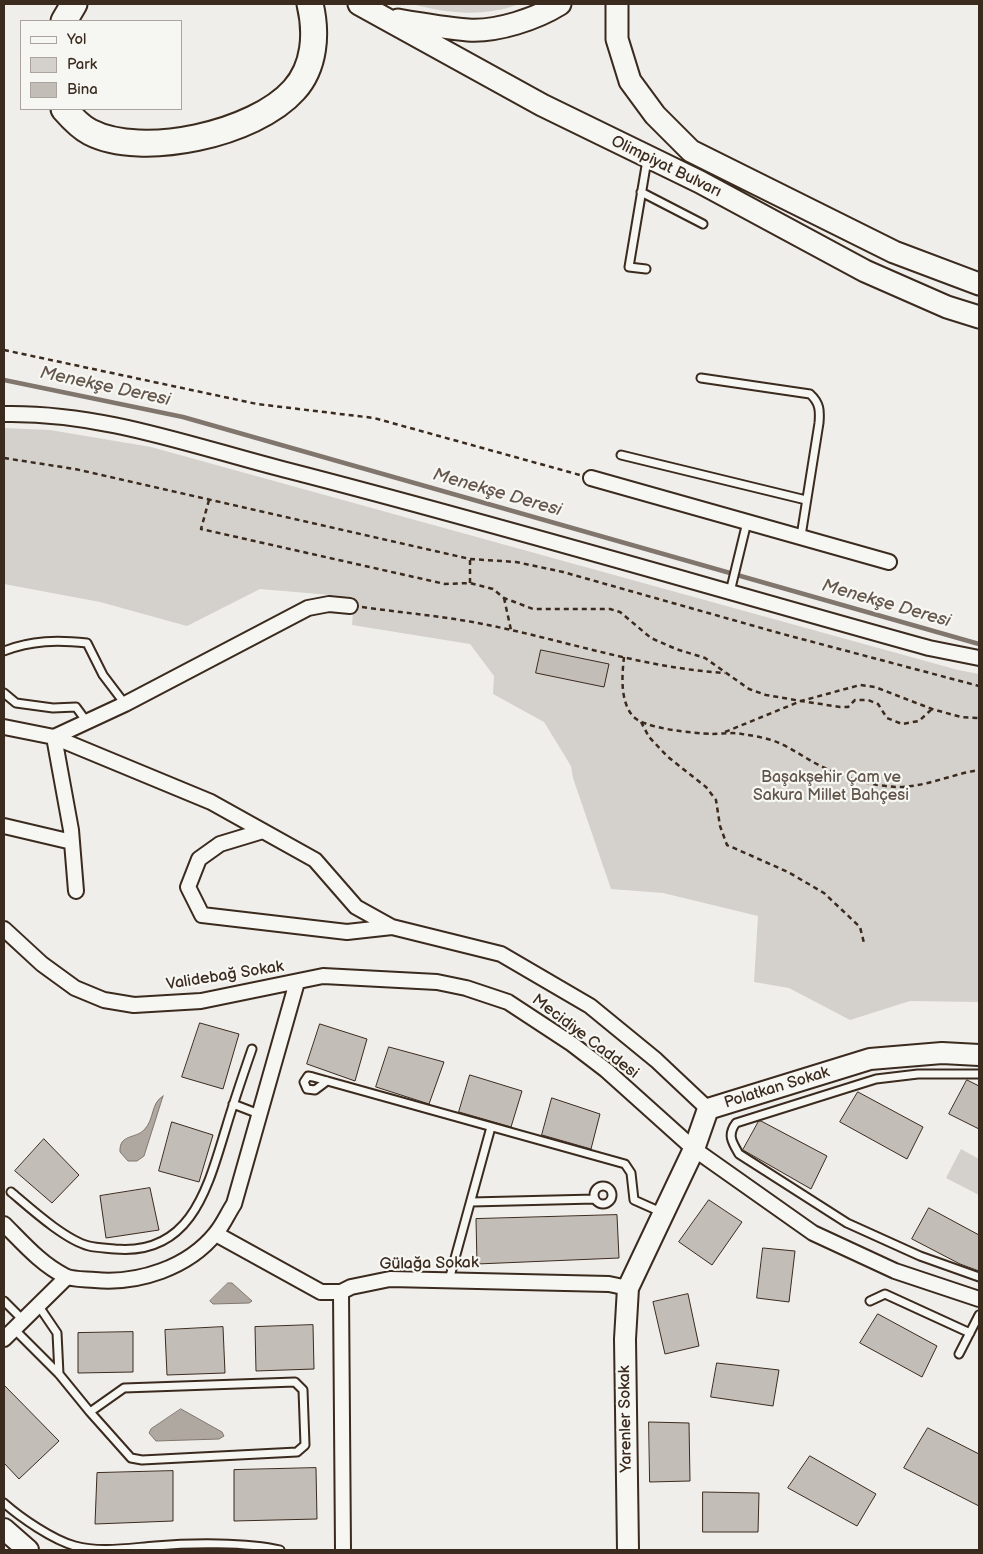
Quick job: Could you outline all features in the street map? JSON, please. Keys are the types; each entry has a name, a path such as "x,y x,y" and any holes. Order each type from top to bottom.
{"highway":[{"path":"65,20 74,4"},
{"path":"65,110 89,132 119,142 173,141 234,127 267,112 294,90 306,70 313,46 315,24 310,4"}],"main road":[{"name":"Olimpiyat Bulvarı","path":"359,4 542,105 700,182 873,274 947,307 979,317"},
{"path":"385,19 470,30 505,26 541,16 560,4"},
{"path":"617,4 616,38 630,81 655,115 692,151 894,252 979,284"}],"street":[{"path":"4,414 101,421 146,431 234,457 520,532 929,648 979,658"},
{"path":"591,478 889,562"},
{"path":"54,737 125,704 308,608 329,604 350,606"},
{"path":"4,727 54,737 211,802 315,860 356,907 392,927 502,954 590,1006 656,1060 708,1110"},
{"path":"54,737 72,842 76,891"},
{"path":"4,826 72,842"},
{"path":"263,830 220,844 199,859 188,887 202,915 347,932 392,927"},
{"name":"Validebağ Sokak","path":"4,929 42,964 75,988 104,1000 134,1005 201,1001 296,982"},
{"name":"Mecidiye Caddesi","path":"296,982 323,976 408,979 466,988 508,1002 564,1039 606,1070 694,1149 813,1232 894,1271 979,1299"},
{"path":"4,1224 40,1260 67,1277 104,1281 144,1277 170,1268 192,1255 216,1234 234,1204 296,982"},
{"name":"Polatkan Sokak","path":"628,1288 694,1149 708,1110 870,1059 942,1053 979,1055"},
{"name":"Gülağa Sokak","path":"216,1234 322,1292 341,1292 351,1287 390,1279 609,1284 628,1288"},
{"path":"11,1330 67,1277"},
{"name":"Yarenler Sokak","path":"628,1288 625,1339 628,1550"},
{"path":"341,1292 343,1550"},
{"path":"4,1529 28,1550"}],"lane":[{"path":"646,269 629,267 647,157"},
{"path":"641,192 703,224"},
{"path":"701,378 810,394 816,400 820,410 819,423 801,536"},
{"path":"621,455 806,500"},
{"path":"730,592 747,521"},
{"path":"4,651 19,645 55,640 87,643 103,675 125,704"},
{"path":"4,693 16,703 53,708 76,707 86,722"},
{"path":"11,1192 50,1224 88,1246 128,1250 166,1241 191,1218 209,1183 252,1048"},
{"path":"979,1074 918,1074 876,1079 736,1123 730,1131 731,1139 738,1154 847,1223 920,1256 979,1277"},
{"path":"327,1081 625,1164 632,1173 634,1200 664,1213"},
{"path":"233,1104 259,1114"},
{"path":"449,1280 492,1127"},
{"path":"471,1202 595,1199"},
{"path":"870,1301 885,1294 970,1333"},
{"path":"4,1301 11,1330 60,1374 90,1412 131,1458 297,1452 305,1445 303,1390 295,1382 124,1388 90,1412"},
{"path":"38,1305 56,1333 60,1374"},
{"path":"959,1354 979,1315"},
{"path":"4,1503 58,1540 76,1546 114,1549 158,1546 260,1546 280,1550"}],"path":[{"path":"4,350 257,404 374,418 591,478"},
{"path":"4,458 75,469 470,559 516,562 564,572 779,633 979,686"},
{"path":"209,500 201,529 446,584 470,583 493,590 504,598 533,608 610,609 620,612 651,638 676,649 705,658 750,689 766,695 840,707 848,707 855,700 868,700 878,704 886,718 902,724 919,721 932,709"},
{"path":"470,559 470,583"},
{"path":"504,598 511,630"},
{"path":"350,606 463,620 698,671 727,673"},
{"path":"624,656 622,670 624,702 632,716 641,722 672,729 712,734 724,732 801,701 860,685 875,687 932,709 961,717 979,718"},
{"path":"641,722 649,737 668,757 706,787 716,800 720,826 727,845 788,872 824,893 860,926 864,943"},
{"path":"724,732 739,733 776,742 803,754 824,768 873,784 899,787 928,784 960,773 979,770"}],"green space":[{"path":"413,4 519,4 494,11 466,13 439,10"},
{"name":"Başakşehir Çam ve Sakura Millet Bahçesi","path":"4,428 50,430 151,447 958,670 979,674 979,1002 910,1001 850,1020 789,988 754,982 758,916 663,893 611,889 573,778 571,766 544,722 493,694 494,676 470,644 352,625 354,597 260,589 187,626 100,602 4,584"},
{"path":"961,1149 979,1159 979,1195 946,1178"}],"shaded area":[{"path":"163,1096 144,1156 137,1161 128,1161 120,1152 122,1142 144,1130 150,1121 156,1103"},
{"path":"228,1283 232,1283 252,1301 249,1303 213,1304 210,1301"},
{"path":"181,1409 222,1432 224,1436 219,1439 156,1441 149,1433 151,1429"}],"building":[{"path":"541,650 609,664 604,687 536,673"},
{"path":"200,1023 239,1034 223,1089 182,1077"},
{"path":"320,1024 367,1039 355,1081 307,1064"},
{"path":"389,1047 444,1062 429,1104 376,1087"},
{"path":"470,1075 522,1091 511,1127 459,1112"},
{"path":"967,1080 979,1086 979,1129 949,1114"},
{"path":"858,1092 923,1127 907,1159 840,1122"},
{"path":"552,1098 600,1114 591,1149 542,1135"},
{"path":"759,1121 827,1156 811,1189 743,1150"},
{"path":"172,1122 213,1135 199,1182 159,1171"},
{"path":"44,1139 79,1175 52,1203 15,1171"},
{"path":"150,1188 159,1230 106,1238 100,1196"},
{"path":"709,1200 742,1222 712,1265 679,1242"},
{"path":"929,1208 979,1235 979,1271 960,1264 912,1239"},
{"path":"617,1215 619,1258 477,1264 476,1219"},
{"path":"763,1248 795,1251 789,1302 757,1298"},
{"path":"688,1294 699,1346 665,1354 653,1302"},
{"path":"878,1314 937,1346 922,1377 860,1343"},
{"path":"313,1325 314,1369 256,1371 255,1327"},
{"path":"223,1327 225,1373 167,1375 165,1330"},
{"path":"133,1332 133,1372 78,1373 78,1333"},
{"path":"717,1363 779,1370 773,1406 711,1397"},
{"path":"4,1385 59,1441 19,1479 4,1463"},
{"path":"649,1422 689,1423 690,1481 650,1482"},
{"path":"928,1428 979,1454 979,1506 904,1468"},
{"path":"810,1456 876,1494 857,1526 788,1488"},
{"path":"316,1468 317,1519 234,1521 234,1470"},
{"path":"173,1471 173,1521 95,1524 97,1473"},
{"path":"703,1492 759,1493 758,1532 703,1532"}],"waterway":[{"name":"Menekşe Deresi","path":"4,380 183,417 979,644"}]}
